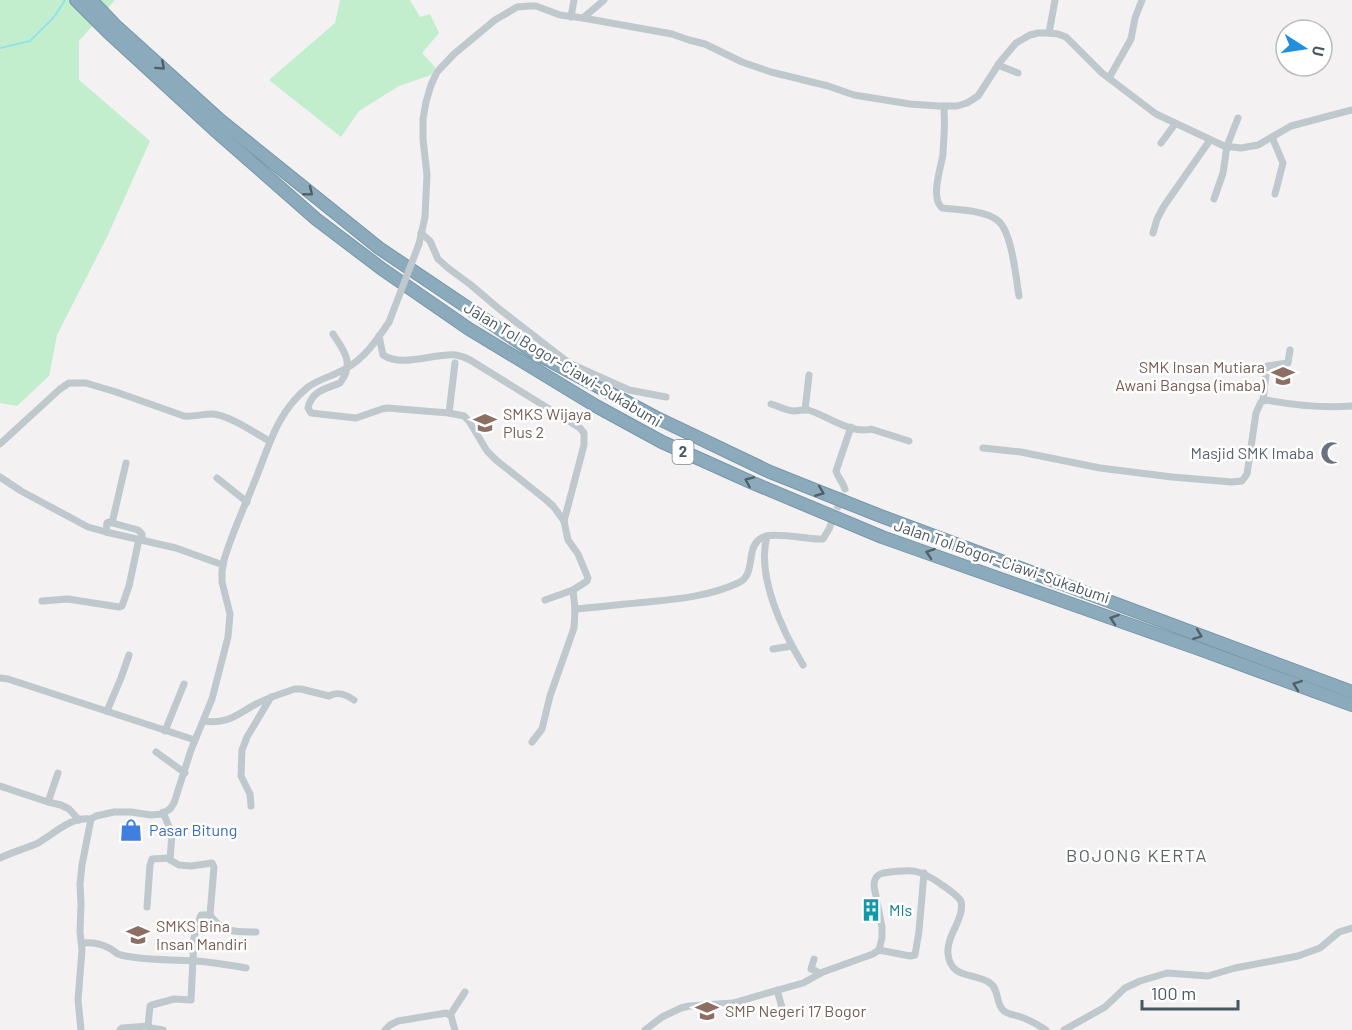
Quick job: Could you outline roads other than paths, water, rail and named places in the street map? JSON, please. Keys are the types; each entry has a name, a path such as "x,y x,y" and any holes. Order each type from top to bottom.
{"highway":[{"name":"Jalan Tol Bogor–Ciawi–Sukabumi","path":"76,0 379,248 535,353 655,417 770,472 878,515 1352,692"},
{"name":"Jalan Tol Bogor–Ciawi–Sukabumi","path":"91,0 113,29 217,132 316,219 382,269 469,328 596,406 662,442 882,537 1199,648 1352,705"}],"street":[{"path":"571,17 574,0"},
{"path":"583,18 604,0"},
{"path":"1049,33 1055,0"},
{"path":"1109,78 1131,39 1135,18 1142,0"},
{"path":"0,858 33,845 58,829 83,818 91,819 114,812 162,814 174,802 204,721 228,637 230,622 222,582 223,565 269,441 280,419 306,389 346,369 360,359 389,322 419,244 425,217 427,175 423,119 429,91 437,72 454,54 502,15 517,8 536,6 560,15 669,34 705,44 745,63 771,72 850,94 910,104 944,106 963,104 975,99 998,65 1021,39 1034,33 1058,34 1066,37 1092,64 1149,109 1209,140 1241,148 1262,144 1297,124 1352,110"},
{"path":"998,65 1018,73"},
{"path":"944,106 945,130 936,193 938,204 942,208 986,214 1001,223 1012,251 1019,296"},
{"path":"1215,199 1223,173 1227,146 1238,118"},
{"path":"1161,143 1175,124"},
{"path":"1272,137 1283,163 1275,194"},
{"path":"1154,233 1160,212 1209,140"},
{"path":"422,234 430,241 438,259 448,268 569,363 629,390 666,397"},
{"path":"333,334 346,355 346,369 340,383 319,391 312,397 308,408 311,413 354,419 384,408 449,413 467,418 487,451 553,506 564,521 568,540 578,554 588,577 587,581 573,590 545,600"},
{"path":"379,336 383,355 390,360 459,356 470,360 580,428 584,433 584,445 564,521"},
{"path":"984,448 1020,452 1100,468 1172,477 1242,481 1247,474 1256,413 1263,400 1267,366 1288,363 1290,350"},
{"path":"449,413 454,363"},
{"path":"806,410 809,375"},
{"path":"0,444 60,388 74,382 101,387 184,416 211,414 223,416 269,441"},
{"path":"1263,400 1352,406"},
{"path":"771,404 795,411 806,410 817,413 830,421 865,431 871,429 909,441"},
{"path":"844,489 836,471 851,427"},
{"path":"112,523 126,462"},
{"path":"0,477 81,523 106,532 191,553 223,565"},
{"path":"217,478 247,502"},
{"path":"42,601 68,599 122,606 142,534 138,530 112,523 107,523 106,532"},
{"path":"575,609 694,596 738,584 749,572 752,551 756,542 764,537 774,535 817,539 823,538 829,529"},
{"path":"767,536 764,554 768,581 780,621 803,665"},
{"path":"532,742 542,729 550,696 574,628 573,590"},
{"path":"773,649 792,646"},
{"path":"107,711 129,654"},
{"path":"0,678 195,741"},
{"path":"165,731 184,684"},
{"path":"204,721 214,723 227,721 260,702 295,689 329,696 342,694 354,700"},
{"path":"251,806 250,794 241,776 242,750 247,737 271,697"},
{"path":"156,752 185,773"},
{"path":"48,802 58,773"},
{"path":"0,786 66,807 79,820"},
{"path":"163,812 172,834 169,858"},
{"path":"81,1030 78,996 82,943 80,879 91,819"},
{"path":"147,907 152,859 169,858 178,865 212,864 214,872 210,915"},
{"path":"645,1030 667,1014 686,1006 729,1004 803,983 819,974 873,954 879,950 882,938 874,886 875,879 879,874 911,870 924,873 955,894 961,901 961,910 948,950 955,970 990,983 997,991 1000,1006 1005,1011 1046,1030"},
{"path":"879,950 915,955 924,873"},
{"path":"148,1026 150,1006 174,999 191,1000 194,938 200,916 210,915 217,924 225,929 255,932"},
{"path":"1064,1030 1107,1005 1125,988 1140,981 1167,973 1208,976 1235,968 1298,956 1320,948 1339,932 1352,928"},
{"path":"82,943 98,944 117,954 134,958 193,961 246,968"},
{"path":"814,959 811,969 819,974"},
{"path":"777,990 783,1011"},
{"path":"450,1015 465,992"},
{"path":"385,1030 398,1021 444,1013 450,1015"},
{"path":"450,1015 455,1030"},
{"path":"1074,1023 1080,1030"},
{"path":"120,1030 148,1026 163,1030"}],"waterway":[{"path":"0,48 30,41 54,17 65,0"}],"tunnel":[{"path":"829,529 845,489"}],"place":[{"name":"SMK Insan Mutiara Awani Bangsa (imaba)","path":"1283,376"},
{"name":"SMKS Wijaya Plus 2","path":"485,423"},
{"name":"Masjid SMK Imaba","path":"1332,453"},
{"name":"Pasar Bitung","path":"131,830"},
{"name":"MIs","path":"871,910"},
{"name":"SMKS Bina Insan Mandiri","path":"138,935"},
{"name":"SMP Negeri 17 Bogor","path":"707,1011"}],"district":[{"name":"BOJONG KERTA","path":"1137,856"}]}
